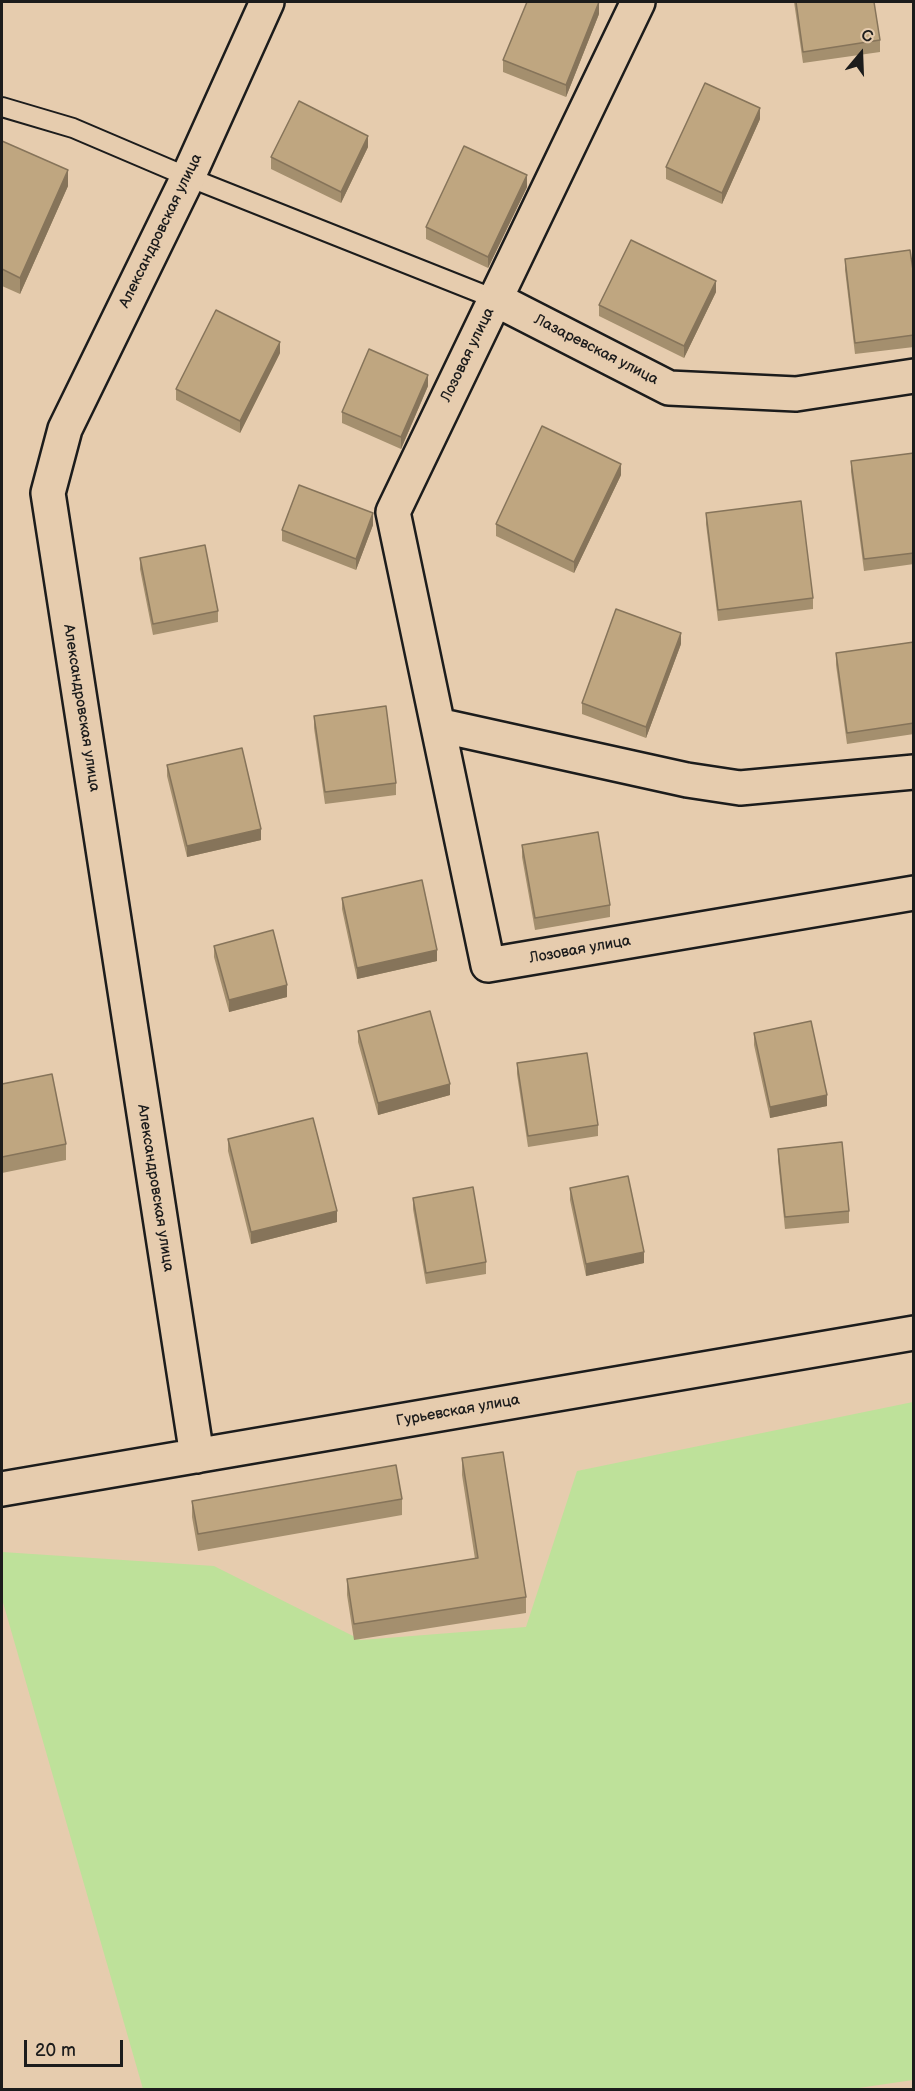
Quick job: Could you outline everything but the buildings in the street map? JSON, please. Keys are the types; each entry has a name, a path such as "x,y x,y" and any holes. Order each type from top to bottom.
{"street":[{"name":"Александровская улица","path":"197,1456 48,493 65,429 188,177 267,2"},
{"name":"Лозовая улица","path":"638,2 393,512 488,965 914,893"},
{"name":"Лазаревская улица","path":"495,299 669,388 796,394 914,376"},
{"path":"438,725 687,780 740,788 914,772"},
{"name":"Гурьевская улица","path":"2,1489 914,1333"}],"lane":[{"path":"2,107 73,128 188,177 495,299"}],"green space":[{"path":"913,1402 913,2080 845,2090 143,2089 2,1599 2,1552 214,1566 361,1640 526,1627 577,1471"}]}
